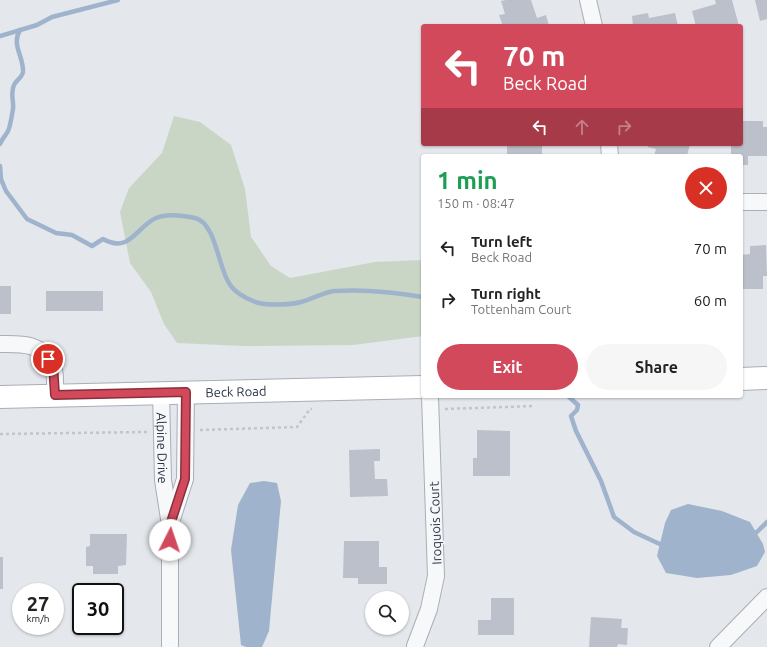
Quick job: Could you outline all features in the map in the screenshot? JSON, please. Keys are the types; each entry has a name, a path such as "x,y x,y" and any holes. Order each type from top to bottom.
{"main road":[{"path":"743,379 767,378"},
{"name":"Beck Road","path":"0,397 421,387"}],"street":[{"path":"588,0 594,24"},
{"path":"743,202 767,202"},
{"path":"0,344 27,344 39,348 53,364 55,395"},
{"name":"Alpine Drive","path":"161,392 163,480 170,525 170,647"},
{"path":"170,525 185,479 186,392"},
{"name":"Iroquois Court","path":"415,646 429,609 436,576 431,402"},
{"path":"718,647 767,598"}],"path":[{"path":"431,402 534,406"}],"green space":[{"path":"174,116 200,122 231,145 245,189 251,237 271,266 290,278 375,262 421,260 421,336 353,345 244,346 177,343 164,324 151,292 130,263 120,212 129,188 162,153"}],"water":[{"path":"264,481 277,483 281,501 269,631 262,647 246,647 241,645 231,550 238,505 250,483"},
{"path":"688,504 722,511 750,522 763,544 765,552 757,566 731,575 697,578 666,573 657,556 665,523 671,510"}],"building":[{"path":"531,0 537,18 546,15 548,24 502,24 499,15 505,14 501,1"},
{"path":"715,0 732,0 738,24 695,24 692,11 716,4"},
{"path":"755,0 767,0 767,19 760,21"},
{"path":"648,13 649,18 675,13 678,24 633,24 632,16"},
{"path":"743,121 763,121 763,127 767,127 767,156 748,156 748,165 743,165 743,154 731,154 731,146 743,146"},
{"path":"507,146 542,146 542,154 507,154"},
{"path":"690,146 688,154 655,154 656,149 648,147"},
{"path":"766,245 767,276 763,276 763,289 743,289 743,255 750,254 750,246"},
{"path":"0,286 11,286 11,314 0,314"},
{"path":"46,291 103,291 103,311 46,311"},
{"path":"477,430 510,431 510,476 473,476 473,458 477,458"},
{"path":"380,449 380,461 374,461 375,479 387,479 388,496 350,497 349,450"},
{"path":"90,534 127,534 126,565 118,566 118,574 93,574 93,566 86,566 86,547 90,546"},
{"path":"344,541 379,541 379,567 387,567 387,584 358,584 358,578 343,578"},
{"path":"0,557 3,557 3,589 0,589"},
{"path":"491,598 514,598 514,635 478,635 478,620 491,620"},
{"path":"591,617 622,619 621,628 628,628 627,645 618,644 617,647 589,647"}],"waterway":[{"path":"0,36 37,25 52,17 118,0"},
{"path":"0,144 8,131 10,124 13,109 13,88 23,72 22,61 17,46 20,30"},
{"path":"0,166 1,179 6,191 27,219 56,233 72,235 92,246 103,239 112,243 126,241 132,238 149,222 160,216 171,215 195,218 208,228 216,246 225,276 231,286 243,296 257,303 296,303 322,294 346,290 379,291 421,297"},
{"path":"570,398 578,405 577,410 571,416 576,431 601,481 614,517 634,532 664,546"},
{"path":"751,534 757,532 767,522"}],"route":[{"path":"48,359 53,364 55,395 186,392 187,431 185,479 170,525 170,540"}]}
